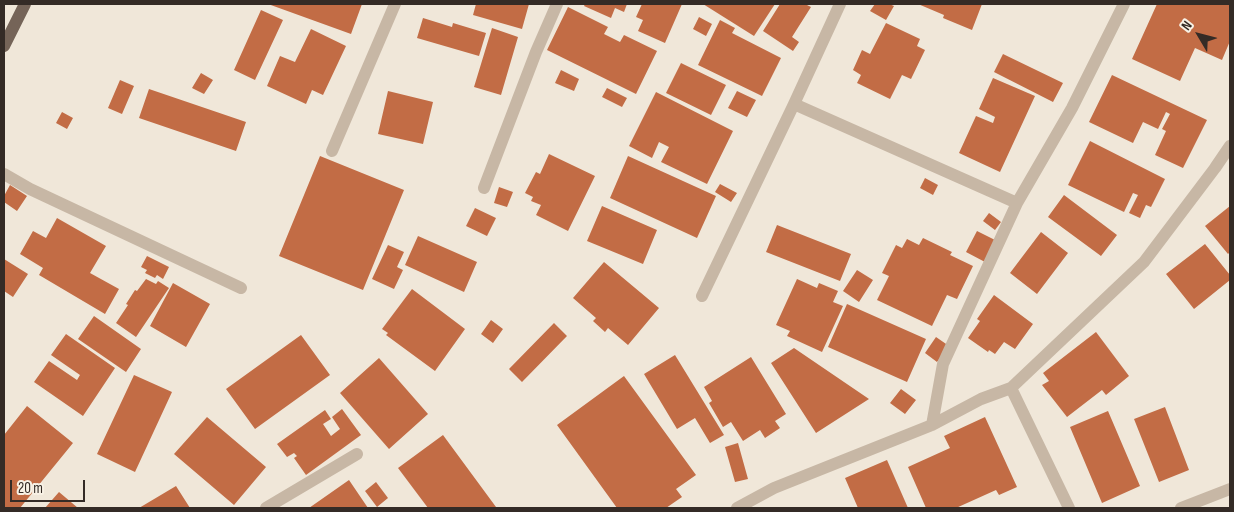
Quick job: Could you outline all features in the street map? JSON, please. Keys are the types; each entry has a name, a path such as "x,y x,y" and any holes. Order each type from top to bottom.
{"main road":[{"path":"4,46 25,4"}],"street":[{"path":"332,151 395,4"},
{"path":"484,188 556,4"},
{"path":"702,296 840,4"},
{"path":"932,426 943,364 1017,203 1072,108 1124,4"},
{"path":"794,104 1017,203"},
{"path":"737,508 759,503 774,488 932,426 981,399 1011,388 1144,262 1230,146"},
{"path":"4,174 30,189 241,288"},
{"path":"1011,388 1069,508"},
{"path":"266,508 357,454"},
{"path":"1182,508 1230,490"}],"building":[{"path":"268,4 362,4 351,34"},
{"path":"476,4 529,4 522,29 473,15"},
{"path":"585,4 627,4 624,12 615,8 611,18 584,6"},
{"path":"642,4 682,4 665,43 638,31 643,20 636,17"},
{"path":"703,4 775,4 754,36"},
{"path":"780,4 805,4 811,7 792,37 799,42 793,51 763,31"},
{"path":"875,4 894,6 886,20 870,11"},
{"path":"918,4 982,4 972,30 943,18 944,15"},
{"path":"1157,4 1230,4 1230,41 1222,60 1195,48 1180,81 1132,59"},
{"path":"568,7 608,27 604,34 620,42 624,35 657,51 636,94 547,50"},
{"path":"261,10 283,20 255,80 234,70"},
{"path":"699,17 712,24 706,36 693,29"},
{"path":"423,18 452,27 453,23 486,33 479,56 417,38"},
{"path":"720,20 735,28 732,33 781,58 762,96 698,65"},
{"path":"886,23 920,39 917,46 925,50 911,79 902,75 890,99 857,83 861,75 853,70 862,50 870,54"},
{"path":"492,28 518,37 501,95 474,87"},
{"path":"311,29 346,46 323,95 312,90 306,104 267,86 280,56 295,62"},
{"path":"1003,54 1063,83 1053,102 994,72"},
{"path":"681,63 726,85 711,115 666,93"},
{"path":"561,70 579,79 574,91 555,83"},
{"path":"201,73 213,80 204,94 192,88"},
{"path":"1112,75 1207,120 1183,168 1155,155 1166,131 1162,129 1170,114 1166,112 1158,129 1143,122 1133,143 1089,122"},
{"path":"993,78 1035,96 1000,172 959,153 976,116 993,123 995,117 979,109"},
{"path":"120,80 134,86 122,114 108,108"},
{"path":"607,88 627,98 622,107 602,97"},
{"path":"149,89 246,122 236,151 139,118"},
{"path":"388,91 433,102 423,144 378,134"},
{"path":"737,91 756,100 747,117 728,108"},
{"path":"656,92 733,131 707,184 661,162 669,147 659,142 652,158 629,146"},
{"path":"62,112 73,118 67,129 56,123"},
{"path":"1090,141 1165,179 1151,207 1146,205 1140,218 1129,213 1138,195 1133,193 1124,212 1068,185"},
{"path":"549,154 595,176 568,231 536,215 541,205 531,201 533,197 525,193 536,172 540,174"},
{"path":"320,156 404,190 363,290 279,256"},
{"path":"628,156 716,196 697,238 610,198"},
{"path":"925,178 938,185 933,195 920,188"},
{"path":"720,184 737,193 731,202 715,192"},
{"path":"10,185 27,196 17,211 4,202 4,196"},
{"path":"499,187 513,192 507,207 494,203"},
{"path":"1064,195 1117,235 1101,256 1048,217"},
{"path":"602,206 657,230 643,264 587,241"},
{"path":"1230,206 1230,252 1228,254 1205,226"},
{"path":"475,208 496,218 487,236 466,226"},
{"path":"989,213 1001,222 995,230 983,221"},
{"path":"57,218 106,246 90,273 119,289 105,314 39,275 43,268 20,254 33,231 46,238"},
{"path":"777,225 851,254 840,281 766,252"},
{"path":"977,231 997,241 985,262 966,252"},
{"path":"1041,232 1068,253 1037,294 1010,273"},
{"path":"418,236 477,262 464,292 405,265"},
{"path":"923,238 952,252 950,255 973,266 957,299 947,295 932,326 877,300 889,276 882,273 896,245 902,248 907,239 919,245"},
{"path":"1205,244 1230,275 1230,280 1194,309 1166,274"},
{"path":"388,245 404,252 397,267 403,270 394,289 372,279"},
{"path":"147,256 169,267 163,279 157,275 155,278 145,273 147,270 141,267"},
{"path":"4,259 28,274 13,297 4,291"},
{"path":"604,262 659,308 628,345 608,328 605,332 593,321 596,318 573,298"},
{"path":"857,270 873,280 859,302 843,291"},
{"path":"146,279 156,284 158,281 169,288 136,337 116,323 135,290 137,291"},
{"path":"797,279 817,288 819,283 838,291 833,302 843,306 822,352 787,336 790,331 776,325"},
{"path":"173,283 210,304 186,347 150,326"},
{"path":"412,289 465,329 435,371 386,335 388,333 382,329"},
{"path":"994,295 1033,324 1015,349 1004,342 995,354 989,350 988,352 968,338 980,321 977,319"},
{"path":"847,304 926,339 907,382 828,347"},
{"path":"94,316 141,349 126,372 78,339"},
{"path":"491,320 503,329 493,343 481,334"},
{"path":"554,323 567,336 522,382 509,369"},
{"path":"1096,332 1129,376 1106,395 1102,390 1067,417 1042,385 1049,381 1043,373"},
{"path":"66,334 115,368 83,416 34,382 49,361 77,380 80,375 51,355"},
{"path":"301,335 330,375 255,429 226,389"},
{"path":"936,337 949,346 937,362 925,353"},
{"path":"794,348 869,399 816,433 771,363"},
{"path":"675,355 724,435 710,443 695,418 677,429 644,374"},
{"path":"751,357 786,414 775,421 780,428 765,438 760,430 743,441 731,422 723,427 709,403 712,401 704,387"},
{"path":"379,358 428,414 389,449 340,393"},
{"path":"134,375 172,392 135,472 97,454"},
{"path":"624,376 696,475 676,489 682,497 666,508 617,508 557,425"},
{"path":"901,389 916,400 905,414 890,403"},
{"path":"27,406 73,443 20,508 4,508 4,435"},
{"path":"1165,407 1189,470 1159,482 1134,419"},
{"path":"342,409 361,435 306,475 294,458 297,456 294,453 287,457 277,444 325,410 331,419 323,424 331,436 340,429 332,417"},
{"path":"1108,411 1140,486 1102,503 1070,427"},
{"path":"207,417 266,467 234,505 174,454"},
{"path":"985,417 1017,487 999,495 996,490 956,508 926,508 908,467 950,448 944,436"},
{"path":"443,435 496,507 428,508 398,468"},
{"path":"738,443 748,479 735,482 725,447"},
{"path":"887,460 908,508 858,508 845,478"},
{"path":"349,480 368,508 309,508"},
{"path":"376,482 388,498 377,507 365,491"},
{"path":"176,486 190,508 139,508"},
{"path":"59,492 78,508 45,508"}]}
